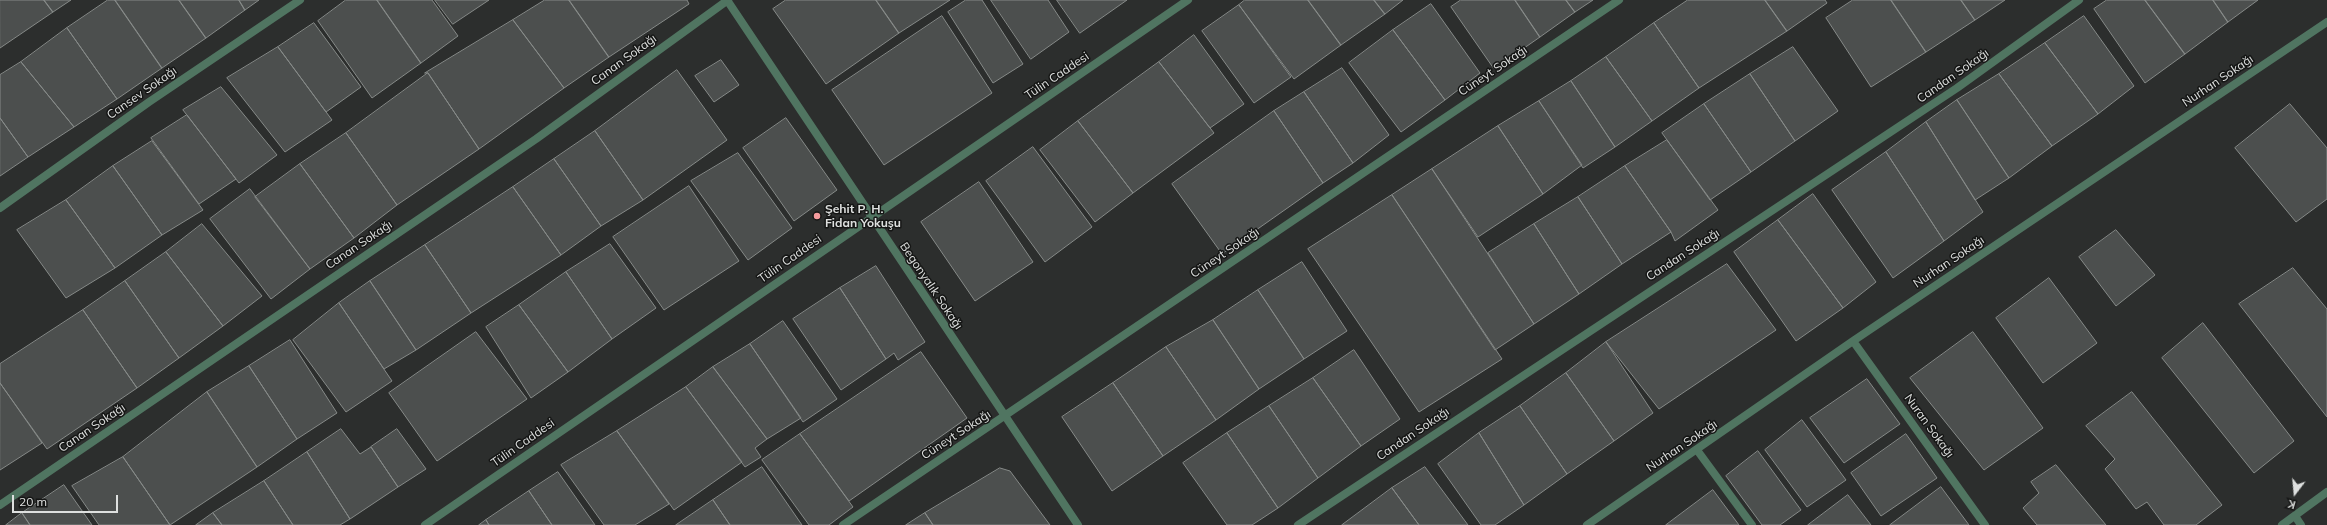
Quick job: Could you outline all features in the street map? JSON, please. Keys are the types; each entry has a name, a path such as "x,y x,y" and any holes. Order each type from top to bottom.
{"street":[{"name":"Cansev Sokağı","path":"0,208 149,102 300,0"},
{"name":"Begonyalık Sokağı","path":"727,0 1004,418 1078,525"},
{"name":"Canan Sokağı","path":"0,506 536,139 727,0"},
{"name":"Tülin Caddesi","path":"425,525 1188,0"},
{"name":"Cüneyt Sokağı","path":"843,525 1004,418 1619,0"},
{"name":"Candan Sokağı","path":"1298,525 1957,88 2076,1"},
{"name":"Nurhan Sokağı","path":"1587,525 1853,341 2327,22"},
{"name":"Nuran Sokağı","path":"1853,341 1985,525"},
{"path":"1697,450 1752,525"},
{"path":"2282,525 2327,492"},
{"path":"2296,516 2301,525"}],"building":[{"path":"0,0 44,0 53,12 0,48"},
{"path":"44,0 71,0 53,12"},
{"path":"108,0 115,0 162,68 117,99 67,28"},
{"path":"115,0 179,0 206,38 162,68"},
{"path":"179,0 239,0 245,10 206,38"},
{"path":"239,0 259,0 245,10"},
{"path":"346,0 377,0 421,63 372,98 318,21"},
{"path":"377,0 432,0 458,36 421,63"},
{"path":"435,0 489,0 453,24"},
{"path":"545,0 569,0 609,57 564,88 513,20"},
{"path":"569,0 687,0 689,4 609,57"},
{"path":"786,0 876,0 899,33 826,84 773,9"},
{"path":"876,0 950,0 899,33"},
{"path":"966,0 982,0 1023,64 993,83 948,12"},
{"path":"991,0 1048,0 1069,32 1031,59"},
{"path":"1057,0 1127,0 1080,33"},
{"path":"1245,0 1308,0 1341,45 1294,79 1239,5"},
{"path":"1308,0 1374,0 1385,14 1341,45"},
{"path":"1374,0 1403,0 1385,14"},
{"path":"1461,0 1515,0 1540,37 1494,69 1451,7"},
{"path":"1515,0 1566,0 1575,12 1540,37"},
{"path":"1566,0 1593,0 1575,12"},
{"path":"1688,0 1765,0 1787,31 1699,88 1654,23"},
{"path":"1765,0 1825,0 1827,3 1787,31"},
{"path":"1853,0 1891,0 1926,52 1871,87 1826,18"},
{"path":"1891,0 1961,0 1975,20 1926,52"},
{"path":"1961,0 2005,0 1975,20"},
{"path":"2107,0 2145,0 2185,54 2145,83 2094,9"},
{"path":"2145,0 2213,0 2228,22 2185,54"},
{"path":"2213,0 2258,0 2228,22"},
{"path":"1431,4 1480,73 1445,100 1393,30"},
{"path":"1239,5 1291,77 1254,103 1202,31"},
{"path":"942,16 992,93 884,165 832,90"},
{"path":"2084,16 2134,86 2098,114 2045,43"},
{"path":"513,20 564,88 479,149 428,73 425,73"},
{"path":"314,23 361,87 326,112 278,47"},
{"path":"1654,23 1699,88 1652,121 1606,57"},
{"path":"67,28 117,99 74,127 21,62"},
{"path":"1393,30 1445,100 1401,132 1349,63"},
{"path":"1194,35 1244,104 1210,128 1159,62"},
{"path":"2045,43 2098,114 2052,146 1999,74"},
{"path":"278,47 332,120 285,152 227,78"},
{"path":"1793,47 1838,111 1795,141 1750,74"},
{"path":"1606,57 1652,121 1615,147 1571,81"},
{"path":"721,60 739,85 714,102 695,76"},
{"path":"21,62 74,127 28,157 0,118 0,75"},
{"path":"1159,62 1214,133 1133,193 1078,121"},
{"path":"1342,68 1389,135 1353,163 1304,92"},
{"path":"677,70 727,140 643,200 595,131"},
{"path":"428,73 479,149 397,205 346,133"},
{"path":"1750,74 1795,141 1751,172 1704,104"},
{"path":"1999,74 2052,146 2009,178 1957,100"},
{"path":"1571,81 1615,147 1583,168 1539,101"},
{"path":"221,87 277,155 239,183 183,110"},
{"path":"1304,92 1353,163 1323,183 1274,111"},
{"path":"1957,100 2009,178 1975,200 1926,122"},
{"path":"1539,101 1582,165 1543,194 1498,126"},
{"path":"1704,104 1751,172 1710,200 1662,133"},
{"path":"2290,104 2327,148 2327,199 2296,222 2235,148"},
{"path":"1274,111 1323,183 1222,254 1172,184"},
{"path":"187,115 236,179 199,204 151,138"},
{"path":"0,118 28,157 0,176"},
{"path":"786,118 837,190 794,221 743,148"},
{"path":"1078,121 1133,193 1095,222 1040,150"},
{"path":"1926,122 1983,212 1944,241 1886,152"},
{"path":"1498,126 1543,194 1478,237 1432,169"},
{"path":"595,131 643,200 601,226 554,159"},
{"path":"346,133 397,205 354,238 300,164"},
{"path":"1667,140 1718,210 1675,241 1671,232 1625,166"},
{"path":"152,141 203,210 162,235 113,166"},
{"path":"1033,147 1092,227 1045,262 986,181"},
{"path":"1886,152 1944,241 1893,278 1832,190"},
{"path":"738,153 792,228 748,260 691,181"},
{"path":"554,159 601,226 561,255 513,187"},
{"path":"300,164 354,238 310,269 255,197"},
{"path":"113,166 162,235 115,268 66,200"},
{"path":"1625,166 1671,232 1622,264 1578,197"},
{"path":"1432,169 1534,324 1495,350 1392,195"},
{"path":"979,182 1033,262 975,301 921,222"},
{"path":"689,186 739,261 664,310 613,237"},
{"path":"513,187 561,255 471,313 425,245"},
{"path":"250,189 310,269 271,299 210,219"},
{"path":"1813,194 1876,282 1843,308 1778,220"},
{"path":"1392,195 1502,359 1419,412 1308,249"},
{"path":"1578,197 1622,264 1579,294 1534,224"},
{"path":"66,200 115,268 66,298 17,230"},
{"path":"1778,220 1843,308 1796,341 1734,252"},
{"path":"202,224 262,296 223,326 166,252"},
{"path":"1534,224 1579,294 1534,324 1488,253"},
{"path":"2116,230 2155,275 2116,306 2079,257"},
{"path":"610,244 656,308 612,339 566,272"},
{"path":"425,245 471,313 416,350 370,281"},
{"path":"166,252 223,326 179,358 125,281"},
{"path":"1302,262 1347,331 1304,359 1258,290"},
{"path":"1727,264 1776,330 1659,409 1606,342"},
{"path":"876,266 925,342 898,360 894,353 886,359 840,288"},
{"path":"2293,268 2327,309 2327,417 2239,304"},
{"path":"566,272 612,339 568,372 519,305"},
{"path":"2049,278 2097,343 2043,383 1996,318"},
{"path":"125,281 179,358 137,388 83,310"},
{"path":"370,281 416,350 384,369 339,303"},
{"path":"840,288 886,359 841,390 793,319"},
{"path":"1258,290 1304,359 1259,389 1213,320"},
{"path":"339,303 392,381 346,412 293,340"},
{"path":"519,305 568,372 531,398 486,327"},
{"path":"83,310 137,388 47,449 0,383 0,364"},
{"path":"1213,320 1259,389 1216,420 1166,347"},
{"path":"783,321 837,399 803,422 750,344"},
{"path":"2203,323 2294,441 2254,473 2162,358"},
{"path":"476,332 527,399 437,461 389,393"},
{"path":"1973,332 2043,428 1984,470 1910,378"},
{"path":"290,340 337,413 297,439 249,366"},
{"path":"1606,342 1653,413 1614,441 1566,373"},
{"path":"750,344 801,418 767,439 713,367"},
{"path":"1166,347 1216,420 1163,456 1113,383"},
{"path":"1354,350 1400,419 1361,446 1313,378"},
{"path":"921,352 967,418 849,501 800,434"},
{"path":"249,366 297,439 257,467 207,392"},
{"path":"713,367 767,439 755,448 761,457 745,467 686,387"},
{"path":"1566,373 1614,441 1567,474 1520,406"},
{"path":"1313,378 1361,446 1318,478 1269,406"},
{"path":"1867,379 1900,424 1844,463 1810,418"},
{"path":"0,383 42,443 0,470"},
{"path":"1113,383 1163,456 1112,491 1062,417"},
{"path":"686,387 742,462 674,510 617,431"},
{"path":"207,392 257,467 170,525 123,457"},
{"path":"2132,392 2222,505 2196,525 2164,525 2147,502 2136,509 2105,469 2115,459 2086,426"},
{"path":"1269,406 1318,478 1278,508 1227,433"},
{"path":"1520,406 1567,474 1524,505 1479,433"},
{"path":"1802,420 1846,480 1807,507 1765,450"},
{"path":"341,429 360,454 371,447 398,487 350,519 307,452"},
{"path":"397,429 426,469 398,487 371,447"},
{"path":"617,431 669,504 635,525 604,525 561,465"},
{"path":"1227,433 1278,508 1252,525 1227,525 1183,463"},
{"path":"1479,433 1524,505 1495,525 1481,525 1438,464"},
{"path":"800,434 853,507 829,525 809,525 762,460"},
{"path":"1906,434 1937,478 1881,516 1851,473"},
{"path":"1758,451 1801,510 1780,525 1762,525 1726,476"},
{"path":"307,452 350,519 340,525 293,525 264,481"},
{"path":"123,457 170,525 99,525 72,486"},
{"path":"2056,465 2106,525 2037,525 2023,508 2039,493 2031,482"},
{"path":"762,467 802,525 730,525 713,500"},
{"path":"1425,467 1468,525 1419,525 1392,488"},
{"path":"1000,468 1010,471 1050,525 933,525 925,513"},
{"path":"558,472 595,525 552,525 529,491"},
{"path":"264,481 293,525 222,525 213,513"},
{"path":"64,485 92,525 30,525 22,513"},
{"path":"1941,487 1969,525 1890,525"},
{"path":"1392,488 1419,525 1342,525"},
{"path":"1713,490 1739,525 1666,525"},
{"path":"529,491 552,525 489,525 486,520"},
{"path":"1848,495 1871,525 1808,525"},
{"path":"713,500 730,525 676,525"},
{"path":"22,513 30,525 6,525"},
{"path":"213,513 222,525 196,525"},
{"path":"925,513 933,525 906,525"},
{"path":"486,520 489,525 479,525"}],"place":[{"name":"Şehit P. H. Fidan Yokuşu","path":"817,216"}]}
